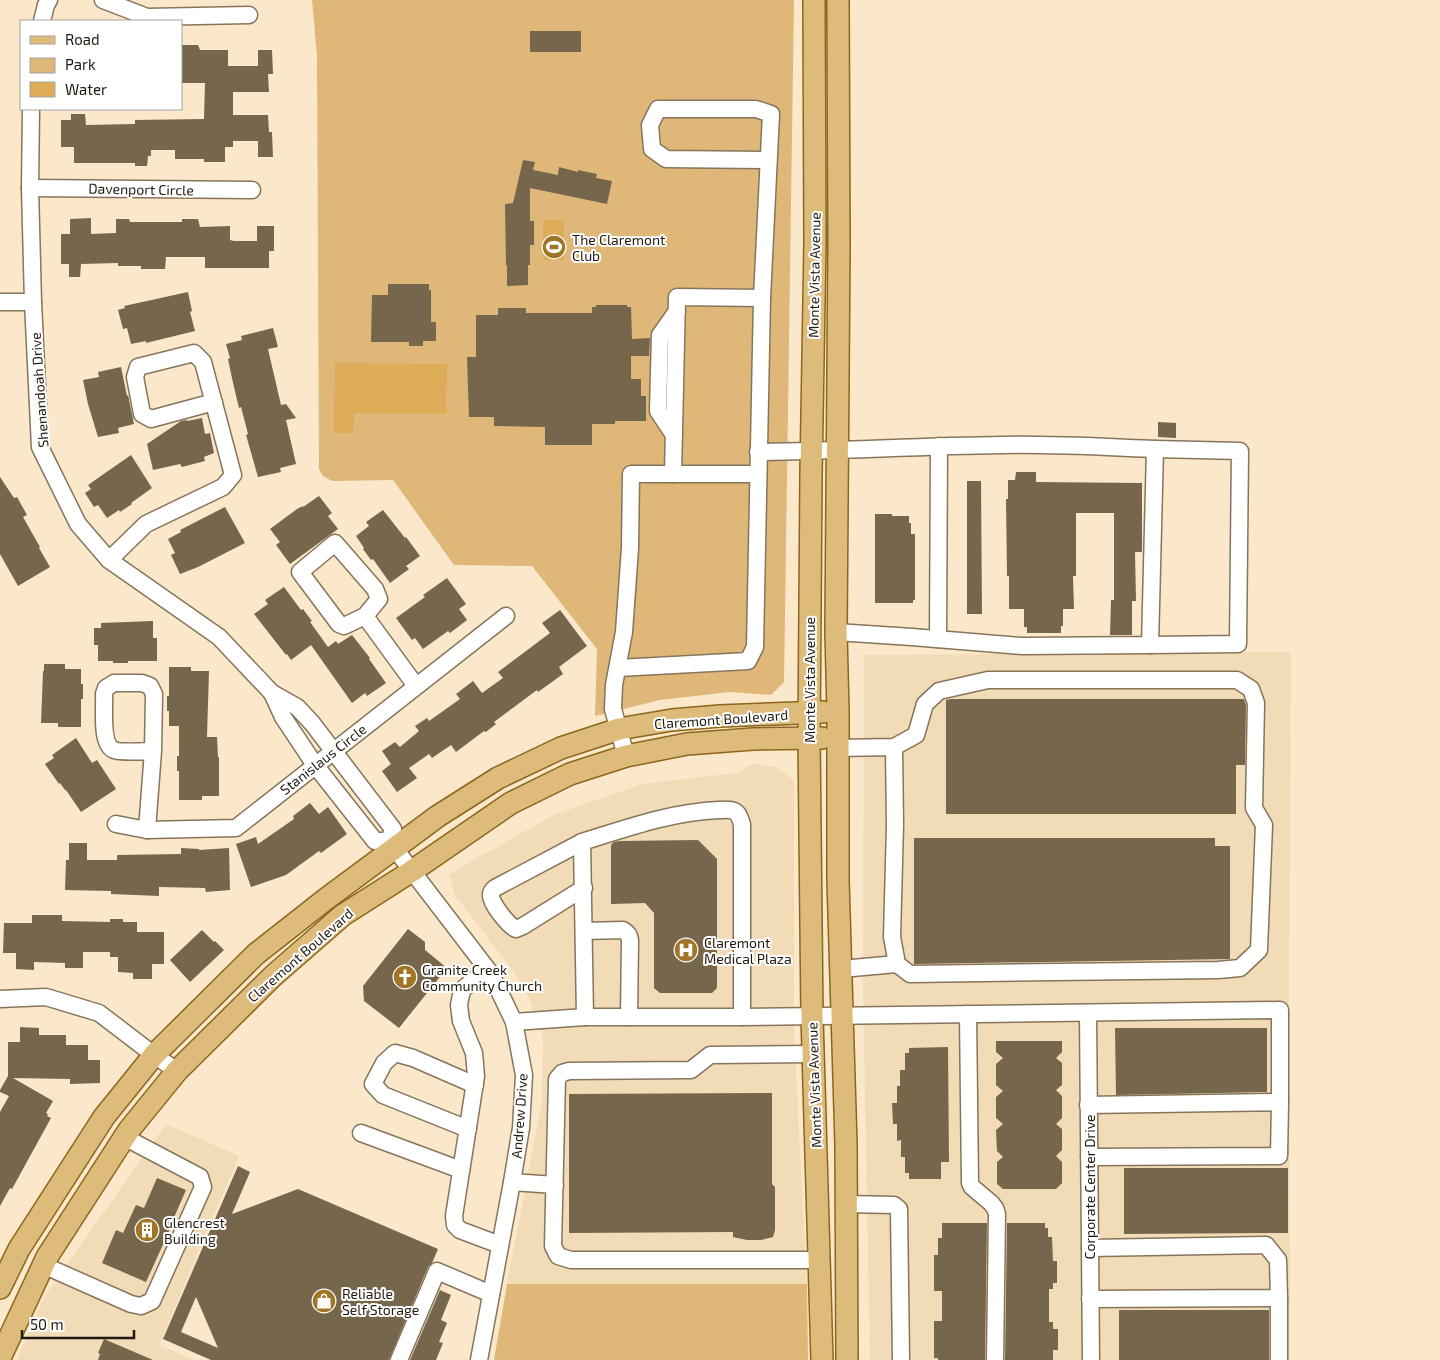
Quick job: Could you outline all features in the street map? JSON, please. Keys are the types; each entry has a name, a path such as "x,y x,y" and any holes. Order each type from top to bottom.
{"main road":[{"name":"Monte Vista Avenue","path":"814,0 815,243 809,738 812,1016 822,1360"},
{"name":"Monte Vista Avenue","path":"838,0 836,632 838,880 846,1204 847,1360"},
{"name":"Claremont Boulevard","path":"0,1288 19,1249 99,1125 154,1055 256,954 391,845 498,778 561,748 619,730 672,720 720,716 838,712"},
{"name":"Claremont Boulevard","path":"0,1358 47,1257 124,1137 177,1071 273,976 343,915 511,803 570,774 626,756 686,744 809,738 837,743"}],"street":[{"path":"42,20 49,0"},
{"path":"103,0 147,17 249,15"},
{"path":"618,668 748,661 755,647 762,298 769,160 771,114 756,109 658,109 650,125 652,149 666,159 769,160"},
{"name":"Shenandoah Drive","path":"31,110 30,188 33,302 40,447 78,524 109,560 219,636 272,693 283,717 315,765 375,841 391,845 393,829 334,751 297,706 272,693"},
{"name":"Davenport Circle","path":"30,188 252,190"},
{"path":"673,474 677,297 762,298"},
{"path":"0,302 33,302"},
{"path":"674,435 658,411 659,369 660,335 677,311"},
{"path":"109,560 146,524 223,487 232,476 214,402 203,362 194,353 138,367 135,377 142,414 151,419 214,402"},
{"path":"659,369 676,369"},
{"path":"758,452 1005,445 1240,451 1238,644 1022,646 836,632"},
{"path":"938,639 939,446"},
{"path":"1150,645 1155,449"},
{"path":"626,756 613,709 614,685 624,632 630,548 631,474 758,474"},
{"path":"335,543 375,589 379,599 365,616 344,626 339,624 300,572 335,543"},
{"path":"365,616 416,686"},
{"name":"Stanislaus Circle","path":"116,824 147,830 236,828 506,616"},
{"path":"837,743 894,747 916,735 925,704 939,691 988,680 1237,680 1252,689 1256,702 1254,808 1264,825 1258,950 1240,968 1218,970 910,974 896,964 841,969"},
{"path":"147,830 153,751 154,694 150,686 142,683 114,683 106,688 104,694 105,740 109,747 115,751 153,751"},
{"path":"894,747 895,825 892,937 896,964"},
{"path":"584,888 516,929 511,927 490,897 491,892 495,888 582,842 656,819 705,811 734,811 739,816 742,824 742,1017"},
{"path":"582,842 585,1017"},
{"name":"Andrew Drive","path":"391,845 487,969 514,1022 524,1075 521,1128 479,1360"},
{"path":"584,931 623,930 627,932 630,940 629,1017"},
{"path":"487,969 462,990 459,1005 461,1021 474,1053 476,1076 454,1216 455,1225 460,1230 500,1245"},
{"path":"0,999 46,997 99,1013 177,1071"},
{"path":"514,1022 585,1017 742,1017 1280,1010 1279,1156 1089,1157"},
{"name":"Corporate Center Drive","path":"1088,1013 1090,1360"},
{"path":"968,1014 970,1183 996,1208 997,1214 996,1360"},
{"path":"468,1129 383,1095 373,1084 384,1063 395,1052 475,1085"},
{"path":"813,1054 710,1054 691,1070 569,1071 562,1073 557,1079 554,1246 558,1256 571,1260 819,1260"},
{"path":"1088,1105 1280,1102"},
{"path":"362,1132 461,1170"},
{"path":"43,1265 130,1304 141,1306 152,1301 204,1187 200,1177 124,1137"},
{"path":"512,1182 555,1185"},
{"path":"846,1204 894,1204 900,1208 901,1360"},
{"path":"1090,1248 1266,1245 1278,1260 1279,1360"},
{"path":"398,1360 437,1271 491,1294"},
{"path":"1090,1299 1279,1298"}],"shaded area":[{"path":"1291,652 1289,985 1290,1360 870,1360 863,989 864,655"},
{"path":"752,764 775,767 794,780 794,1036 807,1284 507,1284 542,1101 543,1037 525,987 455,895 449,875 556,814 642,784 737,773"},
{"path":"166,1124 239,1156 159,1345 194,1360 17,1360 45,1296"}],"green space":[{"name":"The Claremont Club","path":"312,0 794,0 784,682 771,695 730,692 660,700 595,716 597,649 532,566 454,565 393,480 332,481 323,476 319,469 317,56"},
{"path":"507,1284 807,1284 808,1360 494,1360"}],"water":[{"path":"543,220 564,220 564,260 543,260"},
{"path":"335,363 447,364 446,414 354,413 353,433 334,433"}],"building":[{"path":"530,31 581,31 581,52 530,52"},
{"path":"182,45 198,45 200,50 228,50 228,66 258,66 258,50 272,50 273,74 268,74 269,92 233,92 233,115 268,115 269,132 272,132 273,157 258,157 258,141 233,141 233,147 225,147 225,162 204,162 204,159 175,159 175,150 151,150 147,166 135,166 135,163 74,163 74,147 61,147 61,120 71,120 71,114 85,114 86,125 135,124 135,120 204,119 205,83 182,83"},
{"path":"523,160 535,162 533,170 558,175 559,167 597,174 596,178 612,181 607,204 530,188 530,221 534,221 534,245 530,245 528,285 507,286 505,204 513,203"},
{"path":"91,218 91,234 116,233 116,219 129,219 130,222 182,222 182,219 198,219 200,227 230,226 230,240 234,241 257,241 257,226 274,226 274,251 269,251 269,268 205,268 205,257 166,257 165,269 141,269 141,266 118,266 118,263 81,264 80,277 69,277 69,264 61,264 61,234 70,234 70,219"},
{"path":"388,284 429,284 429,290 431,290 431,322 436,322 436,341 423,341 423,346 409,346 409,342 371,342 372,295 388,295"},
{"path":"188,292 192,311 190,312 195,331 146,343 146,341 131,344 127,328 123,329 118,310 125,308 124,306"},
{"path":"596,305 627,305 627,307 631,307 632,339 650,338 649,356 631,356 631,379 641,379 641,396 646,396 646,421 615,421 615,424 592,424 592,445 545,445 545,427 494,426 494,417 469,417 467,357 476,357 476,315 498,315 498,308 526,308 526,313 592,313 592,307 596,307"},
{"path":"273,328 278,347 268,349 281,405 286,404 296,418 286,420 296,464 280,468 281,472 258,477 246,435 248,434 241,407 239,408 226,344 242,340 241,336"},
{"path":"121,367 134,424 118,428 119,433 98,437 83,380 99,377 98,372"},
{"path":"202,418 205,434 210,433 214,453 204,457 205,461 182,467 180,464 153,470 147,444 181,421"},
{"path":"1158,422 1176,423 1176,438 1158,437"},
{"path":"131,455 152,488 120,512 119,510 107,518 98,505 94,507 85,493 91,489 88,485"},
{"path":"1016,472 1036,472 1036,482 1142,483 1142,552 1135,552 1136,601 1132,601 1132,635 1110,635 1111,600 1114,600 1114,513 1076,513 1076,576 1073,576 1074,609 1063,609 1061,633 1027,633 1027,627 1024,627 1024,609 1009,609 1006,499 1008,499 1008,480 1015,480"},
{"path":"0,477 14,498 17,497 27,515 23,517 50,567 18,586 0,554"},
{"path":"967,481 981,481 982,614 967,614"},
{"path":"319,496 332,513 328,516 338,529 290,564 276,545 280,542 270,529 297,509"},
{"path":"225,507 245,543 180,574 171,555 175,553 168,539 181,532 180,530"},
{"path":"383,510 420,556 406,566 409,569 390,583 373,559 371,560 363,549 356,536 369,526 366,522"},
{"path":"875,514 909,516 911,534 915,534 915,600 913,600 913,603 875,603"},
{"path":"447,578 466,604 459,609 467,620 423,649 415,638 412,640 396,618"},
{"path":"284,587 312,621 310,622 328,647 336,641 338,644 352,635 386,683 367,696 365,693 352,703 311,645 291,660 254,614 268,604 265,600"},
{"path":"560,610 587,646 559,667 563,674 538,692 537,690 494,722 496,724 486,732 484,731 456,752 451,745 432,758 429,754 409,768 417,778 397,792 382,771 391,764 382,751 395,742 400,747 419,731 415,726 427,718 429,721 460,699 456,694 473,681 482,693 503,678 498,672 550,633 542,623"},
{"path":"153,621 153,638 157,638 157,661 113,663 113,661 98,661 98,645 94,645 94,628 101,628 101,623"},
{"path":"44,664 65,664 65,669 81,669 83,699 81,699 81,727 58,727 58,723 41,723"},
{"path":"169,667 191,667 191,671 209,671 207,737 217,737 219,796 202,796 202,800 179,800 177,756 179,756 179,726 169,726 167,696 169,696"},
{"path":"1244,699 1246,705 1245,765 1236,765 1236,814 946,814 946,700"},
{"path":"76,738 92,763 97,760 116,789 81,812 45,764 54,758 52,755"},
{"path":"310,803 319,814 328,807 347,834 321,853 319,851 286,875 251,887 236,844 256,837 258,844 294,819 293,816"},
{"path":"914,838 1215,838 1215,846 1230,846 1230,959 914,964"},
{"name":"Claremont Medical Plaza","path":"698,840 717,859 717,988 712,993 660,993 654,988 654,913 645,903 611,904 611,845 614,842 620,841"},
{"path":"69,843 87,843 87,860 117,860 117,855 181,854 181,848 199,850 229,848 230,890 206,892 205,888 159,887 159,896 111,894 111,891 65,890 66,860 69,860"},
{"path":"32,915 62,915 62,921 110,922 110,919 123,919 123,922 137,922 137,932 164,932 164,964 152,964 152,979 133,979 133,973 118,972 118,957 110,957 110,952 83,952 83,968 65,968 65,963 34,962 34,970 16,969 16,953 3,953 4,923 32,923"},
{"name":"Granite Creek Community Church","path":"408,929 425,942 425,950 447,968 399,1028 364,1001 363,986"},
{"path":"202,930 224,950 190,982 170,960"},
{"path":"20,1027 39,1028 39,1035 66,1035 66,1045 88,1045 88,1060 100,1060 100,1083 70,1084 70,1079 13,1078 53,1101 46,1113 51,1118 12,1189 10,1188 0,1206 0,1112 9,1096 0,1092 0,1090 8,1076 8,1042 20,1042"},
{"path":"1115,1028 1267,1028 1267,1092 1116,1095"},
{"path":"996,1041 1062,1041 1062,1052 1056,1058 1062,1063 1062,1085 1056,1090 1062,1096 1062,1118 1056,1124 1062,1129 1062,1150 1056,1156 1062,1162 1062,1183 1056,1189 1003,1189 997,1184 997,1162 1003,1157 997,1151 996,1130 1003,1124 996,1118 996,1097 1003,1091 996,1085 996,1064 1003,1058 996,1052"},
{"path":"948,1047 949,1162 941,1162 941,1179 909,1179 909,1173 905,1173 905,1157 901,1157 901,1140 897,1141 897,1124 893,1124 892,1103 897,1103 897,1086 900,1086 900,1070 905,1070 905,1053 909,1053 909,1048"},
{"path":"772,1093 772,1184 775,1187 775,1230 773,1237 761,1240 747,1240 733,1237 733,1232 569,1233 569,1094"},
{"path":"238,1166 250,1172 232,1214 298,1189 438,1249 432,1263 428,1267 389,1360 211,1360 163,1339","holes":["196,1297 218,1348 181,1332"]},
{"path":"1124,1168 1288,1168 1288,1233 1124,1234"},
{"name":"Glencrest Building","path":"157,1178 186,1190 146,1282 102,1263 116,1230 123,1233 136,1205 144,1208"},
{"path":"942,1223 987,1223 985,1360 938,1360 938,1358 934,1358 934,1321 942,1321 942,1291 934,1291 934,1255 938,1255 938,1238 942,1238"},
{"path":"1007,1223 1045,1223 1045,1228 1048,1228 1048,1237 1052,1237 1053,1261 1057,1261 1057,1283 1053,1283 1053,1289 1049,1289 1049,1322 1053,1322 1053,1329 1058,1329 1058,1350 1053,1350 1053,1360 1005,1360"},
{"path":"440,1290 451,1295 441,1320 447,1323 439,1342 443,1343 436,1360 410,1360"},
{"path":"1119,1310 1269,1310 1269,1360 1119,1360"},
{"path":"104,1339 153,1360 98,1360 100,1354 98,1353"}],"place":[{"name":"The Claremont Club","path":"554,247"},
{"name":"Claremont Medical Plaza","path":"686,950"},
{"name":"Granite Creek Community Church","path":"405,977"},
{"name":"Glencrest Building","path":"147,1230"},
{"name":"Reliable Self Storage","path":"324,1301"}]}
